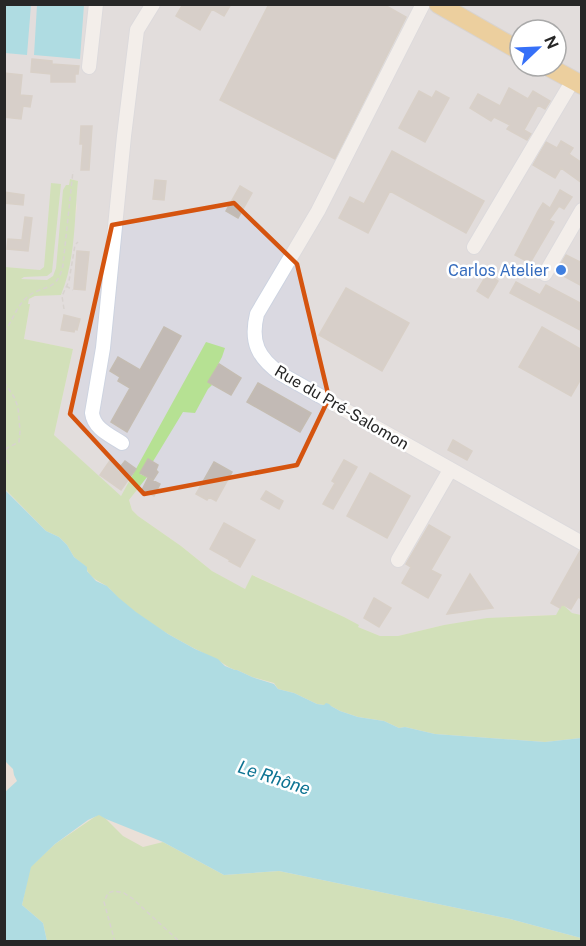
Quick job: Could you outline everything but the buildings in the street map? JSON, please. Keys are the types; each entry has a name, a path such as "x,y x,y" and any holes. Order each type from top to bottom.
{"main road":[{"path":"438,4 508,44"}],"street":[{"path":"89,67 96,4"},
{"path":"122,443 98,427 92,413 103,348 137,30 153,4"},
{"name":"Rue du Pré-Salomon","path":"423,4 318,211 257,314 254,339 259,352 273,369 582,543"},
{"path":"474,247 577,82"},
{"path":"545,274 582,210"},
{"path":"398,560 450,470"}],"path":[{"path":"4,332 26,298 53,285 60,278 73,171"},
{"path":"64,309 62,296 71,271 75,245 78,242"},
{"path":"66,286 73,290"},
{"path":"4,382 18,407 20,431 19,442 4,451 9,464"},
{"path":"115,942 104,902 108,893 114,891 124,893 133,899 180,942"}],"highlighted area":[{"path":"234,203 297,264 329,398 297,465 144,494 70,414 112,225"}],"shaded area":[{"path":"4,5 581,5 581,615 572,613 514,616 444,625 398,636 380,636 253,575 245,590 212,571 132,510 129,500 146,476 121,497 54,435 73,349 24,339 29,299 35,296 60,294 77,208 78,181 70,179 60,266 52,283 5,282"}],"green space":[{"path":"70,179 78,181 74,238 66,281 61,295 35,296 29,299 24,339 73,349 54,435 121,496 206,342 225,348 209,382 212,385 195,413 183,412 149,468 144,466 140,474 147,477 129,500 132,510 212,571 245,589 252,575 380,636 398,636 487,618 556,615 562,604 572,613 581,615 581,738 545,742 435,734 405,727 399,728 384,721 358,717 278,689 274,683 229,667 140,616 109,588 92,577 86,567 74,557 67,545 59,537 46,531 5,489 5,267 40,270 44,267 51,183 61,184 52,272 47,276 21,279 47,280 53,276 56,268 63,190 66,185 69,185"},
{"path":"99,814 123,836 143,847 163,842 224,875 279,871 510,919 581,938 581,941 47,941 43,923 22,905 30,867 55,844"}],"water":[{"path":"4,5 31,5 27,55 5,53"},
{"path":"37,5 84,5 80,59 34,55"},
{"name":"Le Rhône","path":"4,489 46,531 59,537 67,545 74,557 87,567 87,571 96,581 107,586 136,612 168,634 218,659 225,666 274,684 278,689 294,693 317,704 329,704 340,711 358,717 384,721 399,728 405,727 435,734 545,742 581,738 581,938 510,919 279,871 224,875 163,842 99,815 88,820 55,844 31,867 22,905 43,923 47,941 5,941 5,792 17,781 13,769 4,760"}],"place":[{"name":"Carlos Atelier","path":"561,270"}]}
